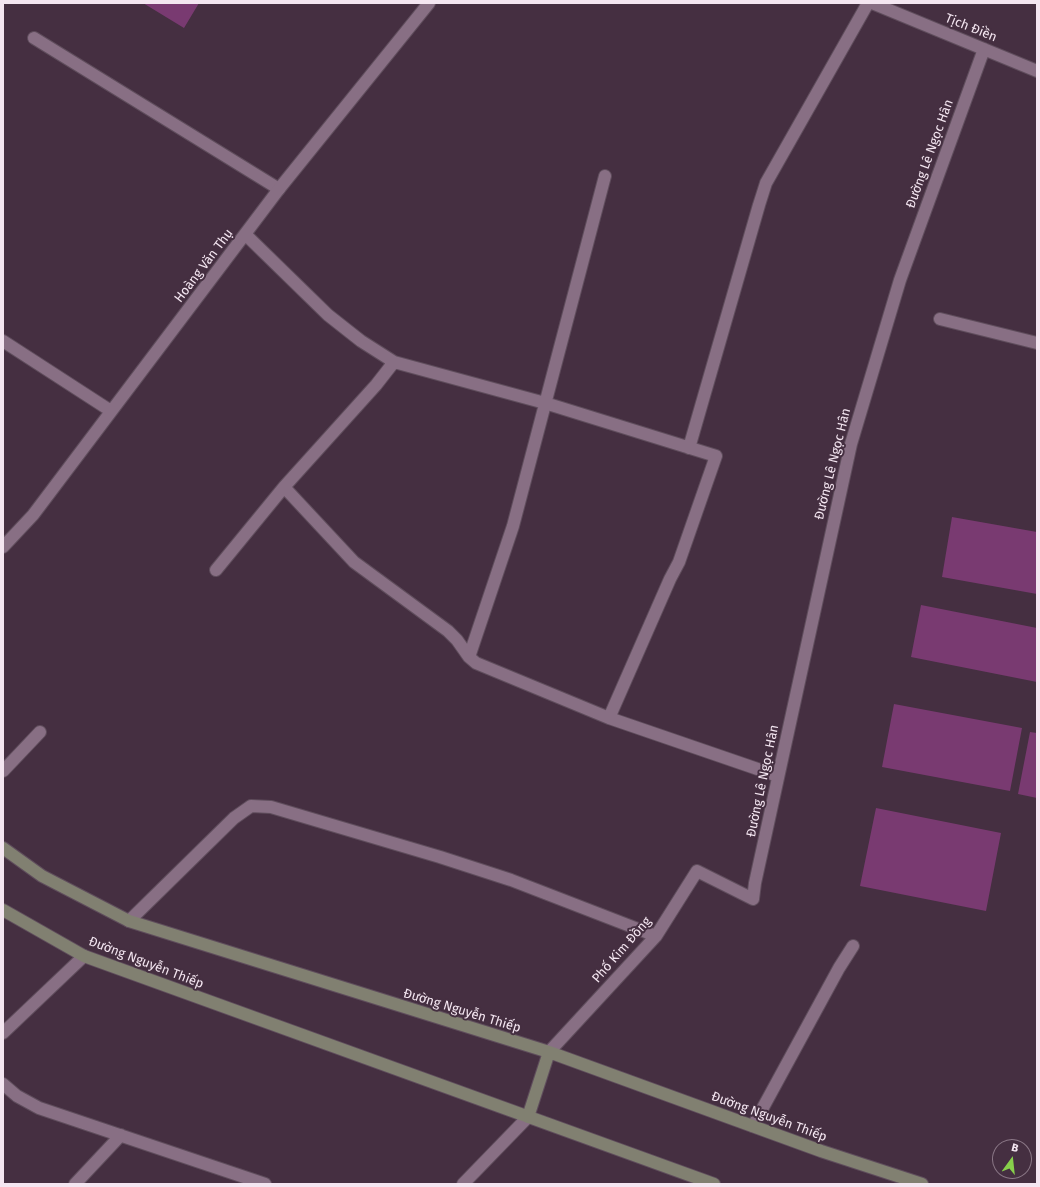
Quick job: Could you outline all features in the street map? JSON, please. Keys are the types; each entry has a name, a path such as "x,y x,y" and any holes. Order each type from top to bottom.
{"street":[{"name":"Hoàng Văn Thụ","path":"3,547 33,515 279,188 429,3"},
{"path":"689,448 766,183 868,3"},
{"name":"Tịch Điền","path":"872,3 1037,71"},
{"path":"34,38 279,188"},
{"name":"Đường Lê Ngọc Hân","path":"753,899 755,883 778,776 851,444 900,280 984,49"},
{"path":"469,657 513,526 605,176"},
{"path":"245,234 328,315 361,341 394,362 545,403 716,456 679,562 670,579 609,718"},
{"path":"940,319 1037,343"},
{"path":"3,341 111,411"},
{"path":"216,570 284,487 376,385 394,362"},
{"path":"284,487 354,562 448,631 457,640 469,657 476,663 609,718 778,776"},
{"path":"3,771 40,732"},
{"path":"129,921 234,818 251,806 271,807 440,857 511,880 656,936"},
{"name":"Đường Nguyễn Thiếp","path":"3,848 42,876 129,921 549,1052 821,1151 922,1184"},
{"name":"Phố Kim Đồng","path":"549,1052 656,936 697,871 753,899"},
{"name":"Đường Nguyễn Thiếp","path":"3,910 84,956 714,1184"},
{"path":"753,1126 839,968 853,946"},
{"path":"3,1033 84,956"},
{"path":"463,1184 528,1117 549,1052"},
{"path":"3,1084 17,1096 40,1108 121,1135 233,1179 265,1184"},
{"path":"75,1184 121,1135"}],"building":[{"path":"143,3 199,3 184,28"},
{"path":"952,517 1037,532 1037,594 942,577"},
{"path":"921,605 1037,628 1037,682 911,657"},
{"path":"894,704 1022,728 1010,791 882,767"},
{"path":"1030,732 1037,733 1037,798 1018,794"},
{"path":"876,808 1001,833 986,911 860,886"}]}
